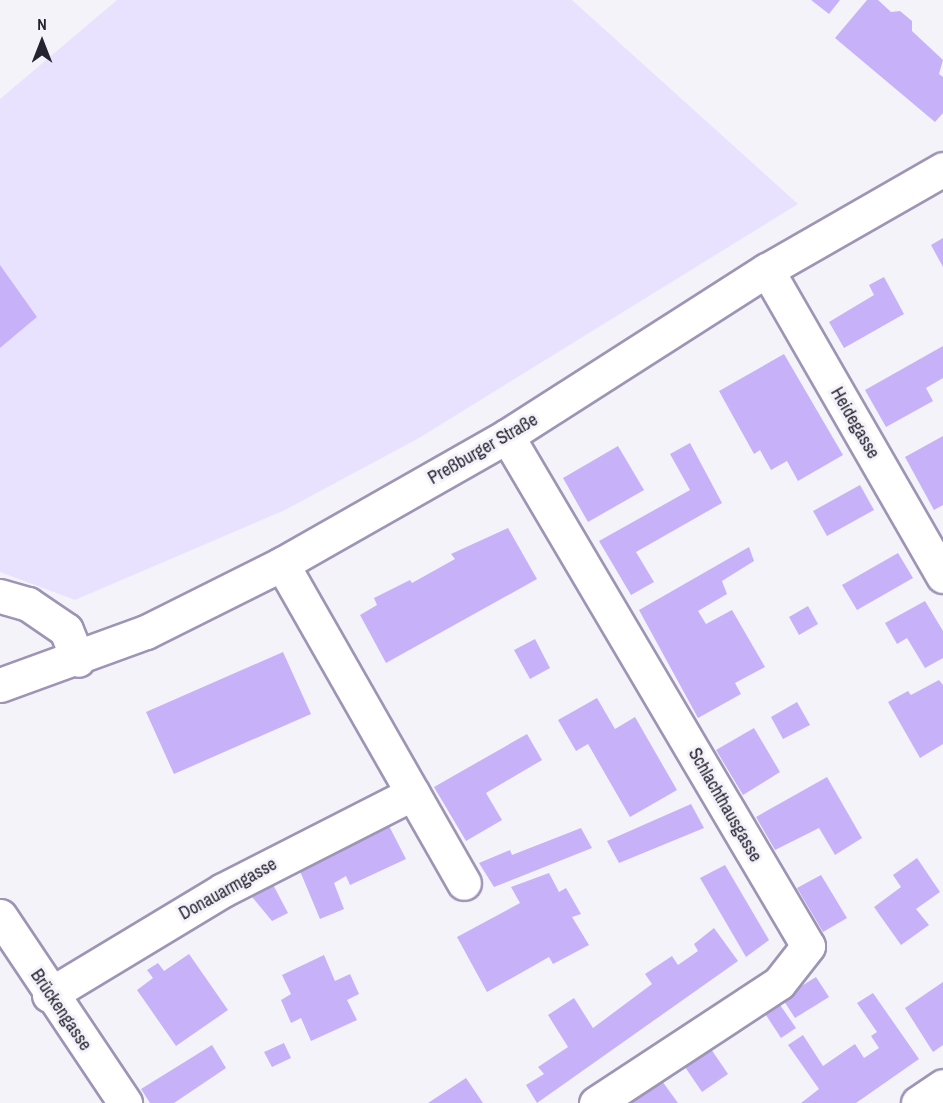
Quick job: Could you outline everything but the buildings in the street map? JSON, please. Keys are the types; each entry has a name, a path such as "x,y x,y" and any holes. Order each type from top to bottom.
{"street":[{"name":"Preßburger Straße","path":"0,685 78,660 146,633 282,564 507,436 767,270 943,169"},
{"name":"Heidegasse","path":"767,270 943,576"},
{"name":"Schlachthausgasse","path":"507,436 808,946 779,982 596,1103"},
{"path":"282,564 464,882"},
{"path":"0,596 28,604 66,630 78,660"},
{"name":"Donauarmgasse","path":"49,995 223,890 413,792"},
{"name":"Brückengasse","path":"0,916 49,995 125,1103"},
{"path":"918,1103 943,1086"}],"shaded area":[{"path":"117,0 572,0 798,204 419,438 285,510 75,600 0,572 0,348 37,317 0,266 0,99"}]}
